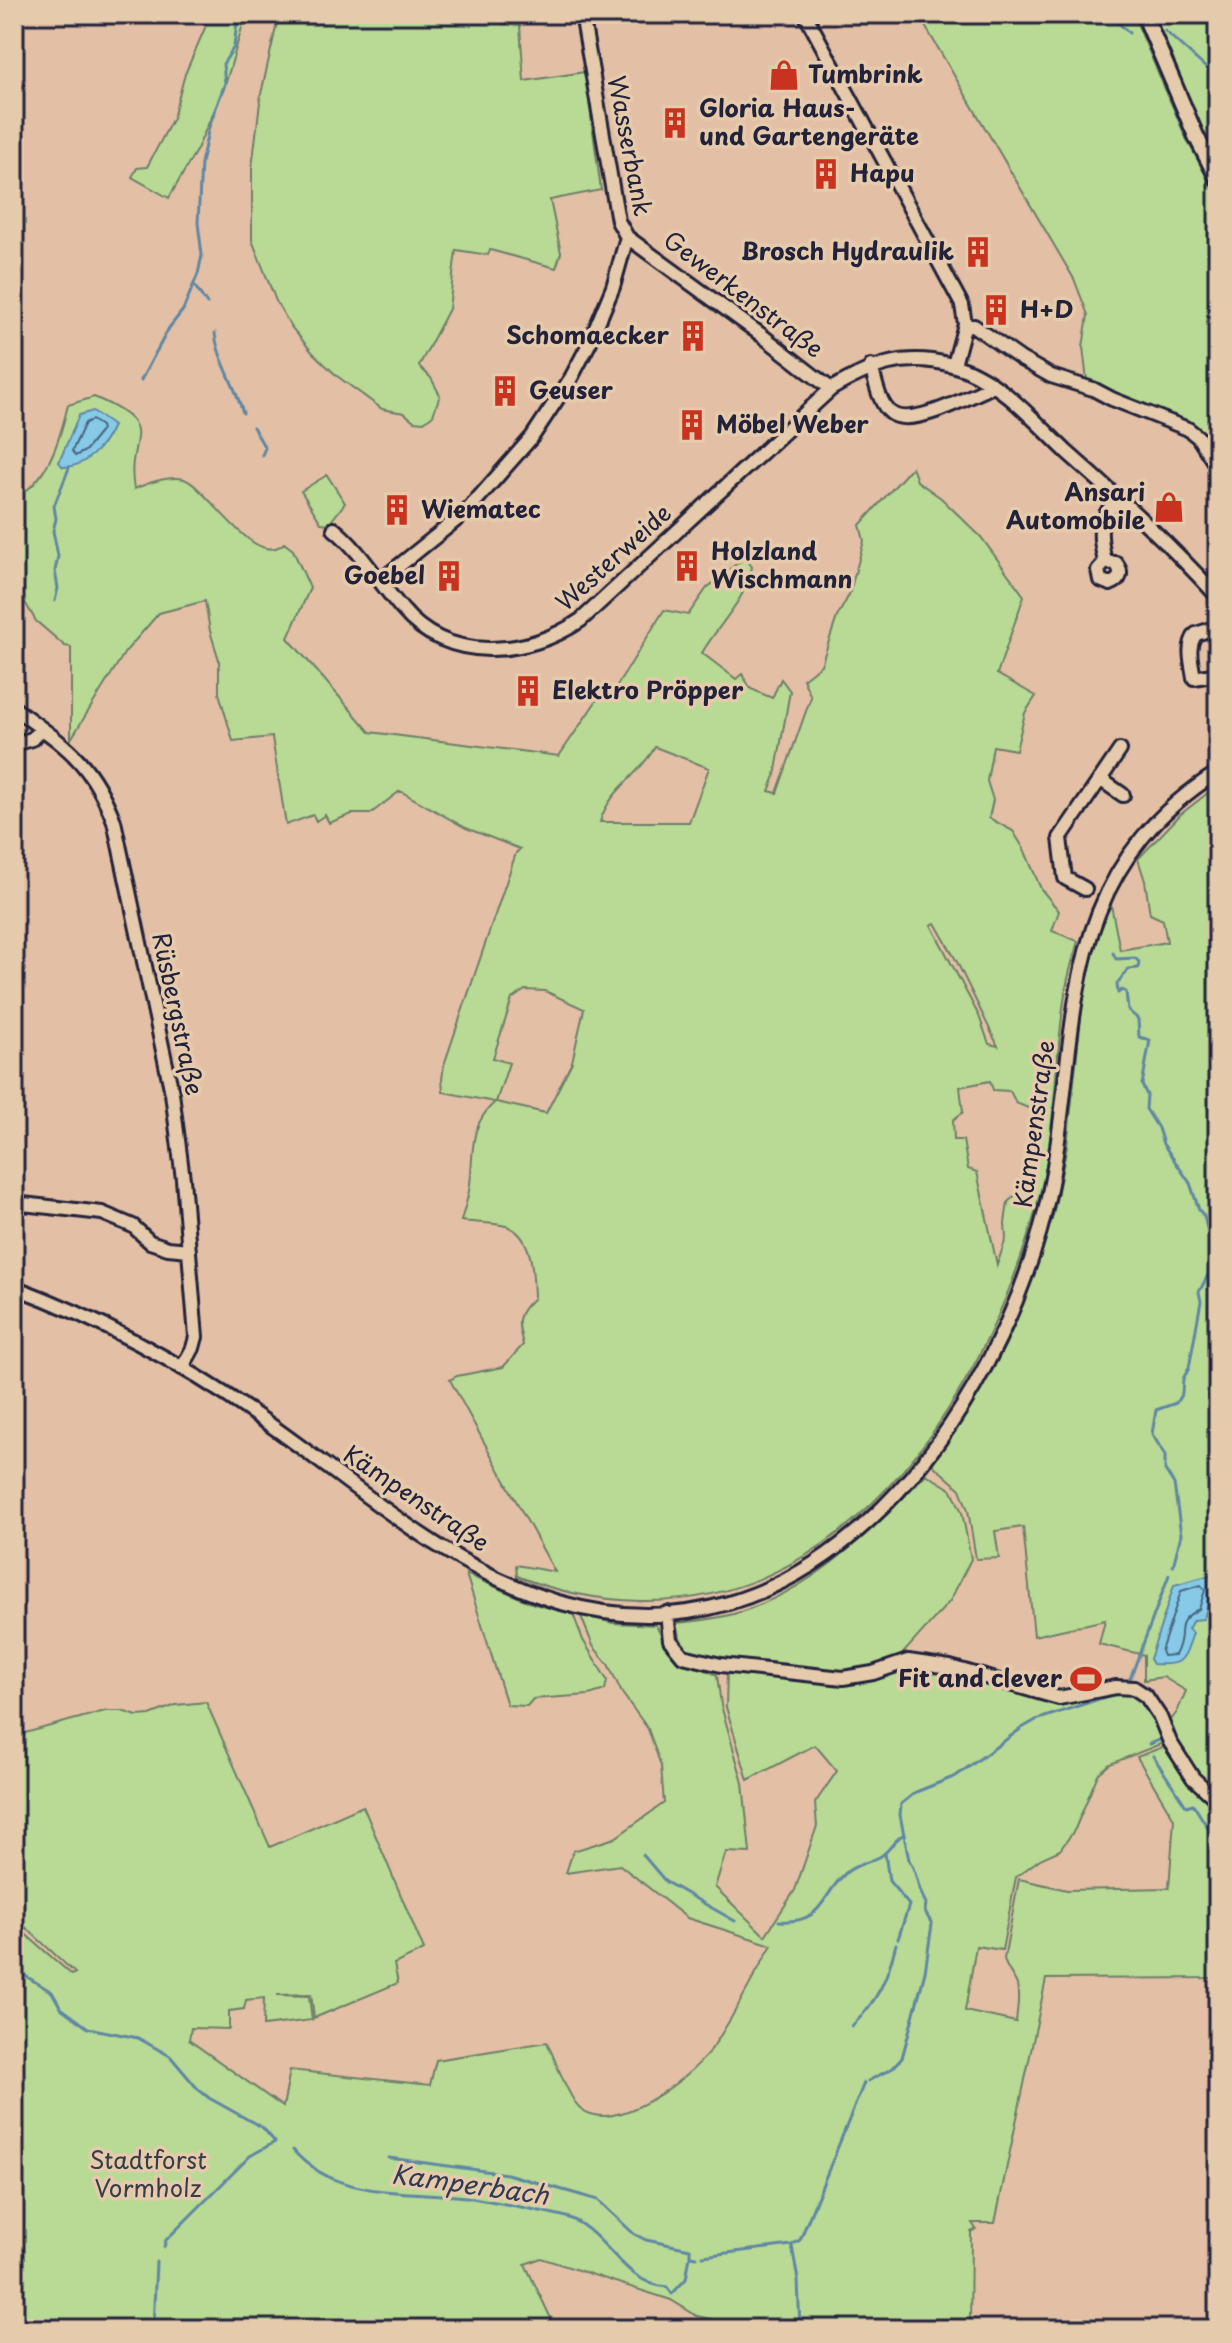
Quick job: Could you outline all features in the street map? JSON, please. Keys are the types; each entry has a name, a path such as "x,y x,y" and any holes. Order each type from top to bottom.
{"main road":[{"path":"1144,14 1196,136 1218,179"}],"street":[{"name":"Wasserbank","path":"380,581 466,512 532,437 571,378 613,287 627,237 618,221 582,14"},
{"path":"805,14 959,298 965,324 954,365"},
{"name":"Gewerkenstraße","path":"627,237 831,389"},
{"path":"965,324 974,326 1051,376 1093,389 1188,429 1198,437 1218,468"},
{"name":"Westerweide","path":"334,529 413,620 429,632 478,648 505,649 537,643 581,620 831,389 871,366 906,360 954,365 993,386 1180,555 1218,597"},
{"path":"871,366 883,402 891,413 904,418 917,417 993,386"},
{"path":"1105,562 1099,526 1117,497"},
{"path":"1218,627 1196,634 1190,657 1194,678 1218,674"},
{"name":"Rüsbergstraße","path":"14,708 81,759 105,796 114,821 172,1093 196,1337 182,1368"},
{"path":"14,744 32,739 41,728"},
{"path":"1085,889 1065,878 1060,838 1120,750"},
{"name":"Kämpenstraße","path":"14,1287 78,1314 182,1368 254,1413 404,1523 481,1570 517,1587 574,1605 637,1614 710,1608 740,1600 808,1569 842,1545 901,1489 969,1395 1018,1298 1039,1235 1060,1132 1076,986 1088,940 1104,898 1131,853 1150,831 1175,804 1218,772"},
{"path":"1100,779 1123,795"},
{"path":"14,1203 102,1213 133,1226 150,1242 189,1250"},
{"path":"667,1613 670,1640 683,1656 721,1665 843,1678 873,1673 908,1661 950,1667 1059,1698 1116,1687 1134,1688 1146,1696 1160,1717 1170,1742 1193,1778 1218,1801"}],"green space":[{"path":"211,14 246,14 224,89 197,149 169,198 132,177 137,168 147,167 173,118 185,74"},
{"path":"279,14 483,14 503,24 520,26 524,81 585,72 601,190 550,200 561,253 556,268 490,250 488,255 456,250 449,309 419,366 431,378 440,395 433,415 424,422 414,421 404,413 382,409 337,376 313,353 292,328 276,301 252,240 252,168 261,94"},
{"path":"918,14 1133,14 1186,138 1218,198 1218,460 1190,425 1178,417 1137,404 1087,381 1083,347 1088,315 1074,279"},
{"path":"1154,14 1218,14 1218,160 1202,131"},
{"path":"94,397 129,417 136,426 137,435 132,471 134,489 165,479 184,479 206,496 246,537 260,546 272,549 284,543 293,550 310,588 288,638 370,732 559,756 601,694 612,694 664,610 688,615 707,588 745,557 752,567 744,591 702,653 736,679 742,674 751,689 772,698 781,679 790,691 775,776 769,791 777,793 811,697 803,679 821,665 837,617 849,595 864,541 860,525 912,467 917,481 941,498 981,537 1024,596 997,674 1036,696 1025,713 1016,750 993,746 987,781 993,800 989,818 1013,831 1041,889 1059,911 1052,931 1078,941 1066,988 1049,1146 1039,1198 1017,1269 987,1340 949,1408 903,1470 849,1524 788,1566 718,1592 641,1601 578,1594 517,1576 516,1565 555,1572 450,1380 503,1367 523,1345 519,1319 523,1309 534,1298 532,1267 527,1247 515,1231 501,1225 461,1221 469,1189 476,1130 495,1102 443,1092 442,1079 444,1065 516,853 520,849 466,828 400,791 370,814 352,814 329,823 325,815 316,821 313,815 286,825 272,737 233,741 219,693 219,660 205,601 159,613 125,652 71,739 71,647 65,646 36,621 20,594 14,596 14,489 27,490 43,473 58,440 68,405","holes":["655,747 709,768 689,822 600,822 610,801","935,923 956,960 998,1046 989,1044 979,1016 931,925","525,990 545,991 584,1009 572,1062 546,1113 496,1102 509,1063 493,1058 512,999","990,1081 993,1090 1010,1091 1016,1103 1033,1110 1034,1129 1028,1171 1023,1188 1008,1202 1006,1238 997,1265 977,1172 968,1169 963,1140 954,1140 953,1120 963,1112 960,1087"]},
{"path":"327,475 345,503 329,524 321,523 301,491"},
{"path":"1218,785 1218,1798 1196,1777 1165,1728 1177,1712 1186,1691 1163,1677 1144,1680 1144,1655 1099,1644 1105,1620 1034,1636 1023,1527 995,1531 999,1558 976,1559 968,1510 960,1489 932,1464 1002,1350 1023,1303 1053,1216 1067,1146 1093,939 1110,900 1120,950 1167,942 1163,920 1150,914 1138,859 1181,814"},
{"path":"926,1474 952,1490 962,1512 971,1559 950,1601 898,1659 871,1670 845,1675 698,1659 685,1651 675,1623 740,1612 800,1585 866,1534"},
{"path":"466,1574 534,1604 573,1614 583,1640 607,1680 605,1690 589,1695 533,1699 527,1706 507,1705"},
{"name":"Stadtforst Vormholz","path":"580,1614 613,1623 656,1625 672,1655 717,1675 721,1705 743,1783 750,1853 726,1852 715,1887 765,1936 795,1890 817,1826 815,1803 837,1771 815,1745 748,1780 726,1707 727,1670 844,1682 909,1666 928,1667 1054,1703 1116,1690 1139,1693 1168,1741 1110,1764 1098,1774 1075,1829 1060,1850 1040,1859 1016,1877 1002,1950 976,1946 965,2011 1016,2022 1017,1985 1004,1959 1019,1879 1067,1890 1169,1888 1174,1819 1137,1757 1168,1745 1218,1806 1218,1978 1046,1979 995,2223 972,2223 976,2229 971,2232 970,2329 829,2329 830,2323 826,2329 754,2329 697,2316 671,2300 541,2258 525,2264 556,2329 14,2329 14,1924 72,1975 75,1973 21,1923 14,1888 14,1736 105,1711 150,1715 176,1705 206,1702 270,1847 363,1806 424,1950 394,1964 398,1983 314,2018 311,1994 277,1995 309,1996 312,2020 263,2026 264,1998 246,2000 244,2009 229,2011 229,2029 191,2028 189,2040 283,2107 290,2070 430,2085 436,2060 547,2042 575,2103 594,2115 612,2115 650,2101 685,2076 710,2051 772,1945 687,1918 620,1865 566,1873 573,1851 615,1838 664,1803 661,1766 648,1729 622,1693 608,1664 593,1646"}],"water":[{"path":"93,411 113,426 109,434 86,460 63,467 59,462 79,415"},
{"path":"1210,1575 1216,1580 1205,1615 1203,1619 1193,1620 1188,1629 1193,1633 1184,1656 1171,1664 1153,1664 1150,1659 1174,1585"}],"waterway":[{"path":"141,380 169,328 183,310 198,274 202,255 198,223 201,163 209,127 225,83 223,64 234,47 238,14"},
{"path":"1109,14 1129,33"},
{"path":"1165,31 1207,69 1218,75"},
{"path":"194,285 207,304"},
{"path":"215,333 219,352 243,413"},
{"path":"253,427 265,448 262,455"},
{"path":"55,601 58,556 53,531 56,519 54,506 69,468"},
{"name":"Kamperbach","path":"1113,953 1116,959 1135,958 1139,962 1138,968 1128,969 1117,984 1118,993 1122,990 1126,992 1128,1010 1138,1019 1139,1037 1150,1040 1142,1085 1147,1095 1146,1109 1158,1128 1163,1144 1190,1183 1204,1216 1213,1253 1208,1275 1199,1292 1201,1301 1182,1393 1176,1403 1156,1410 1152,1434 1165,1455 1165,1470 1174,1484 1181,1535 1173,1566"},
{"name":"Kamperbach","path":"1130,1679 1169,1575"},
{"name":"Kamperbach","path":"868,2081 893,2068 902,2058 925,1972 932,1924 925,1912 926,1903 909,1860 900,1815 901,1804 916,1792 956,1776 1036,1720 1120,1692"},
{"path":"1149,1744 1159,1740 1162,1735"},
{"path":"1153,1756 1186,1806 1193,1804 1218,1844"},
{"path":"779,1921 794,1921 814,1913 847,1872 881,1856 904,1834"},
{"path":"885,1853 889,1881 909,1905 898,1939"},
{"path":"643,1855 666,1882 735,1921"},
{"path":"852,2026 880,1989 896,1944"},
{"name":"Kamperbach","path":"14,1969 52,1992 61,2008 88,2028 138,2038 170,2056 209,2098 263,2128 275,2142 250,2156 166,2240 164,2247"},
{"name":"Kamperbach","path":"703,2256 792,2245 800,2240 864,2083"},
{"name":"Kamperbach","path":"293,2150 310,2166 351,2185 374,2190 466,2197 563,2216 590,2231 637,2276 667,2287 672,2294 686,2279 690,2256 697,2257"},
{"path":"389,2158 507,2174 598,2200 634,2234 646,2240 690,2249 690,2255"},
{"path":"792,2246 798,2280 800,2329"},
{"path":"153,2329 156,2262"}],"place":[{"name":"Tumbrink","path":"784,75"},
{"name":"Gloria Haus- und Gartengeräte","path":"675,123"},
{"name":"Hapu","path":"826,174"},
{"name":"Brosch Hydraulik","path":"978,252"},
{"name":"H+D","path":"996,310"},
{"name":"Schomaecker","path":"693,336"},
{"name":"Geuser","path":"505,391"},
{"name":"Möbel Weber","path":"692,425"},
{"name":"Ansari Automobile","path":"1169,507"},
{"name":"Wiematec","path":"397,510"},
{"name":"Holzland Wischmann","path":"687,566"},
{"name":"Goebel","path":"449,576"},
{"name":"Elektro Pröpper","path":"528,691"},
{"name":"Fit and clever","path":"1086,1679"}]}
